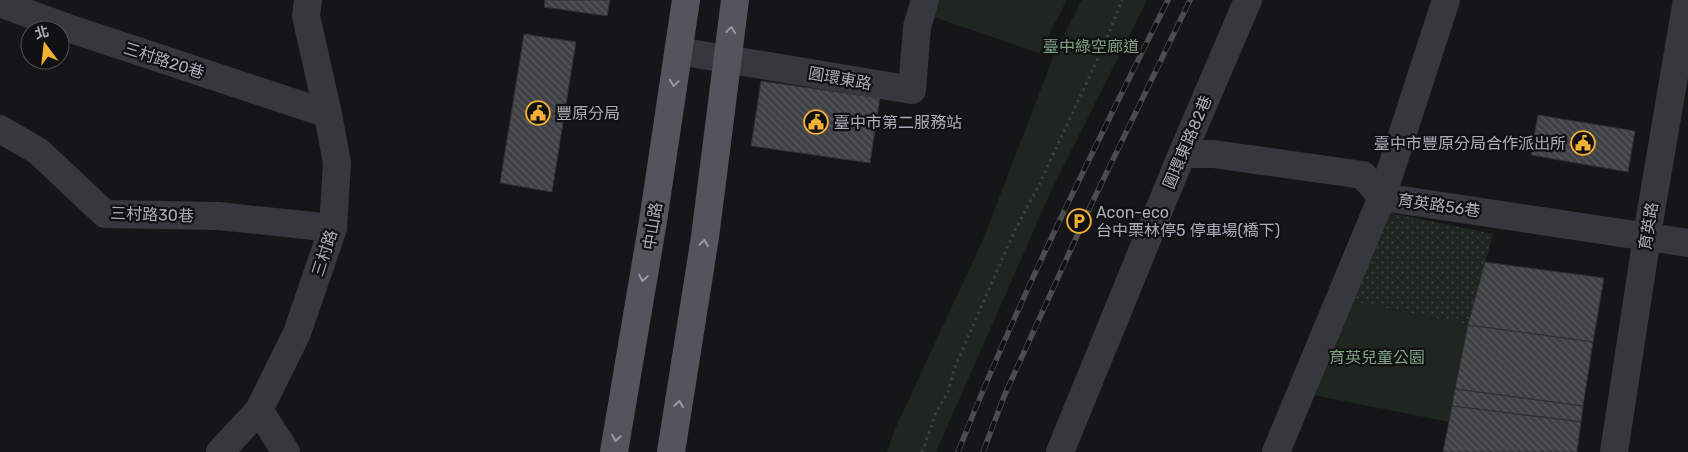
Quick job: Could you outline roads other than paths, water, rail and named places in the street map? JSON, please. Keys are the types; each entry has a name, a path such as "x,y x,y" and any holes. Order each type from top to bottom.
{"main road":[{"name":"中山路","path":"614,452 653,220 686,0"},
{"path":"671,452 705,237 735,0"}],"street":[{"name":"三村路","path":"220,452 259,410 297,333 334,228 337,163 306,16 308,0"},
{"name":"圓環東路","path":"678,51 912,90 917,27 925,0"},
{"name":"圓環東路82巷","path":"1060,452 1182,154 1248,0"},
{"path":"1276,452 1382,197 1446,0"},
{"name":"育英路","path":"1614,452 1646,236 1687,0"},
{"name":"三村路20巷","path":"0,3 65,27 328,114"},
{"name":"三村路30巷","path":"0,129 38,151 105,214 218,216 334,228"},
{"name":"育英路56巷","path":"1182,154 1213,154 1363,176 1382,197 1688,242"},
{"path":"259,410 286,452"}],"railway":[{"path":"958,452 1032,280 1168,0"},
{"path":"983,452 1005,394 1091,205 1190,0"}],"place":[{"name":"豐原分局","path":"538,113"},
{"name":"臺中市第二服務站","path":"816,122"},
{"name":"臺中市豐原分局合作派出所","path":"1583,143"},
{"name":"Acon-eco 台中栗林停5 停車場(橋下)","path":"1079,221"}],"park label":[{"name":"臺中綠空廊道","path":"1091,46"},
{"name":"育英兒童公園","path":"1377,357"}]}
